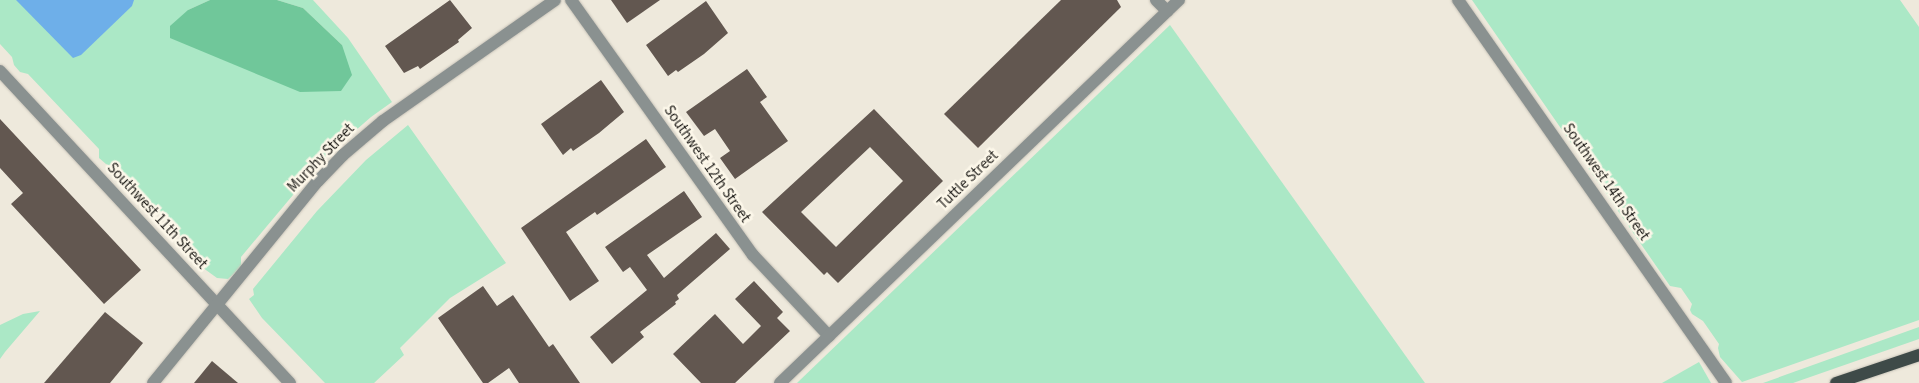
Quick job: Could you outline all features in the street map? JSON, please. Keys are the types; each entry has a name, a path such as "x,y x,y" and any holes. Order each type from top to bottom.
{"main road":[{"path":"1836,383 1919,355"}],"street":[{"name":"Murphy Street","path":"153,383 318,181 362,138 555,0"},
{"name":"Southwest 12th Street","path":"571,0 743,243 829,336"},
{"path":"1156,0 1168,11"},
{"name":"Tuttle Street","path":"780,383 1179,0"},
{"name":"Southwest 14th Street","path":"1458,0 1726,383"},
{"name":"Southwest 11th Street","path":"0,71 290,383"}],"green space":[{"path":"0,0 210,0 188,10 342,45 303,8 277,0 313,0 348,38 392,102 371,117 324,158 241,257 241,267 228,279 217,278 199,265 192,248 114,167 106,164 99,158 99,149 28,74 20,72 14,65 12,57 0,44"},
{"path":"210,0 277,0 303,8 342,45 352,75 341,91 300,92 170,38 170,26 188,10"},
{"path":"1472,0 1900,0 1919,27 1919,320 1742,382 1720,357 1719,344 1703,321 1692,314 1690,310 1692,304 1681,288 1670,286"},
{"path":"1170,25 1425,383 797,383 798,382"},
{"path":"408,125 506,263 450,298 400,348 404,355 374,383 325,383 262,318 249,299 254,295 253,289 317,211 366,160"},
{"path":"40,311 0,359 0,325 23,314"},
{"path":"1919,327 1919,339 1793,383 1763,383"},
{"path":"1699,362 1711,383 1662,383"}],"water":[{"path":"16,0 134,0 132,6 81,55 73,58"}],"building":[{"path":"450,0 472,28 458,40 459,42 420,69 418,66 404,73 385,46"},
{"path":"611,0 660,0 627,23"},
{"path":"1061,0 1117,0 1121,7 978,148 944,114"},
{"path":"706,1 728,33 704,54 678,72 676,70 668,76 646,45"},
{"path":"747,69 767,97 760,102 788,141 735,179 720,158 730,151 715,129 704,136 686,112"},
{"path":"601,80 624,112 599,133 573,151 571,148 563,155 541,124"},
{"path":"874,109 943,181 838,283 827,272 824,275 762,212","holes":["870,147 903,181 836,247 801,212"]},
{"path":"0,119 141,270 104,304 11,204 23,193 0,168"},
{"path":"646,139 666,167 597,215 595,212 566,232 599,281 570,301 521,228"},
{"path":"684,191 702,217 647,255 664,278 716,233 730,249 677,295 679,299 675,302 676,304 640,332 644,337 612,364 590,337 647,290 630,267 623,272 605,247"},
{"path":"754,281 783,312 777,318 790,331 735,383 701,383 673,354 715,314 743,344 761,326 735,299"},
{"path":"483,286 497,306 513,295 549,347 553,344 580,383 519,383 509,368 488,383 483,383 438,318"},
{"path":"105,312 143,343 110,383 44,383"},
{"path":"212,361 238,383 194,383"}]}
